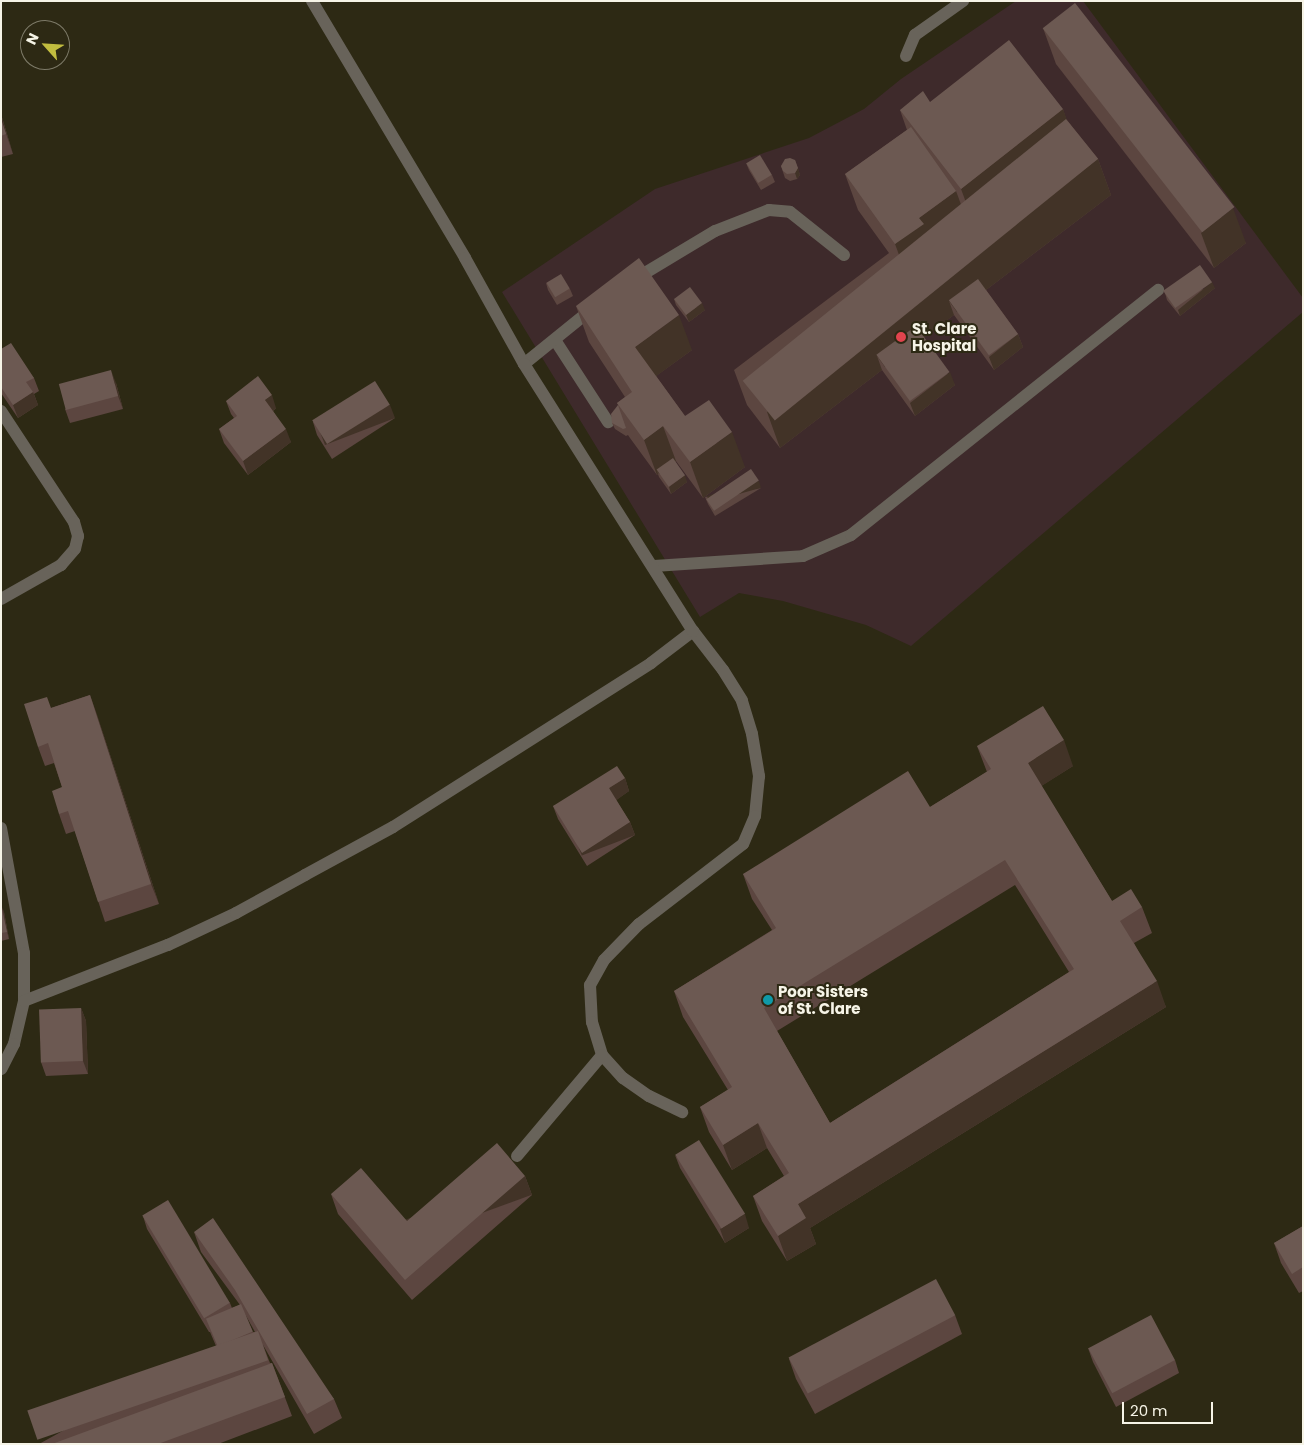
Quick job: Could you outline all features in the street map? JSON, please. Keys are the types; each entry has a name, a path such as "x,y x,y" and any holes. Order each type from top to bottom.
{"street":[{"path":"312,1 466,258 524,364 654,566 693,631 724,670 742,701 752,734 758,776 755,816 743,844 639,924 604,960 590,985 592,1022 602,1055 623,1078 649,1096 682,1112"},
{"path":"906,56 915,34 963,1"},
{"path":"625,285 690,245 746,217 769,210 790,212 844,255"},
{"path":"654,566 803,556 851,536 1158,290"},
{"path":"524,364 604,300"},
{"path":"554,340 608,422"},
{"path":"1,411 74,522 78,536 75,549 60,565 1,599"},
{"path":"24,1001 168,945 236,913 305,876 393,827 651,663 693,631"},
{"path":"1,828 24,953 24,1001 14,1044 1,1069"},
{"path":"517,1156 602,1055"}],"shaded area":[{"name":"St. Clare Hospital","path":"1016,1 1083,1 1303,298 1303,312 911,646 866,625 783,601 739,593 700,617 502,292 655,189 809,138 864,109 901,79"}],"building":[{"path":"1075,3 1234,207 1202,232 1043,28"},
{"path":"1009,40 1063,109 961,189 900,110 923,91 930,102"},
{"path":"1,119 6,134 1,136"},
{"path":"1066,119 1098,159 775,420 743,381"},
{"path":"911,127 956,191 919,218 924,224 895,244 845,174"},
{"path":"760,155 772,175 758,183 746,163"},
{"path":"785,159 795,160 798,168 795,173 787,174 781,166"},
{"path":"639,258 679,315 635,347 685,416 709,400 732,432 690,462 663,426 644,440 617,403 632,392 576,306"},
{"path":"1200,265 1212,282 1175,308 1163,291"},
{"path":"561,274 570,289 555,297 546,283"},
{"path":"978,279 1018,334 989,355 949,300"},
{"path":"690,287 702,303 686,315 674,299"},
{"path":"916,326 950,372 910,401 876,355"},
{"path":"11,343 34,378 26,382 33,392 13,405 1,387 1,349"},
{"path":"111,370 118,396 66,410 59,384"},
{"path":"258,376 272,395 265,400 286,429 243,461 219,429 237,416 226,401"},
{"path":"375,381 390,405 327,444 312,420"},
{"path":"618,405 626,428 623,429 612,423 611,414"},
{"path":"673,458 685,475 669,487 657,469"},
{"path":"751,469 759,481 714,511 706,499"},
{"path":"90,695 151,884 98,902 68,811 59,814 52,791 62,787 48,743 38,747 24,704 47,697 51,708"},
{"name":"Poor Sisters of St. Clare","path":"1043,706 1064,740 1028,763 1112,901 1131,889 1142,907 1120,921 1157,981 798,1204 806,1218 778,1236 753,1196 789,1173 758,1123 723,1145 700,1107 732,1087 674,991 776,928 743,874 908,771 930,807 991,769 977,746","holes":["1005,860 1074,969 830,1123 764,1008"]},
{"path":"617,766 625,778 609,788 630,822 582,853 553,806"},
{"path":"1,906 7,932 1,933"},
{"path":"81,1008 83,1061 41,1062 39,1009"},
{"path":"699,1140 745,1214 721,1229 675,1155"},
{"path":"497,1143 525,1176 405,1280 331,1194 361,1168 407,1221"},
{"path":"168,1200 230,1303 204,1318 142,1215"},
{"path":"213,1218 334,1399 307,1414 235,1290 194,1232"},
{"path":"1303,1226 1303,1267 1292,1274 1274,1243"},
{"path":"936,1279 955,1315 808,1394 789,1357"},
{"path":"241,1304 253,1332 218,1346 206,1319"},
{"path":"1151,1315 1175,1360 1112,1393 1088,1348"},
{"path":"258,1331 268,1360 37,1440 27,1410"},
{"path":"272,1363 285,1397 158,1444 52,1444"}],"place":[{"name":"St. Clare Hospital","path":"901,337"},
{"name":"Poor Sisters of St. Clare","path":"768,1000"}]}
